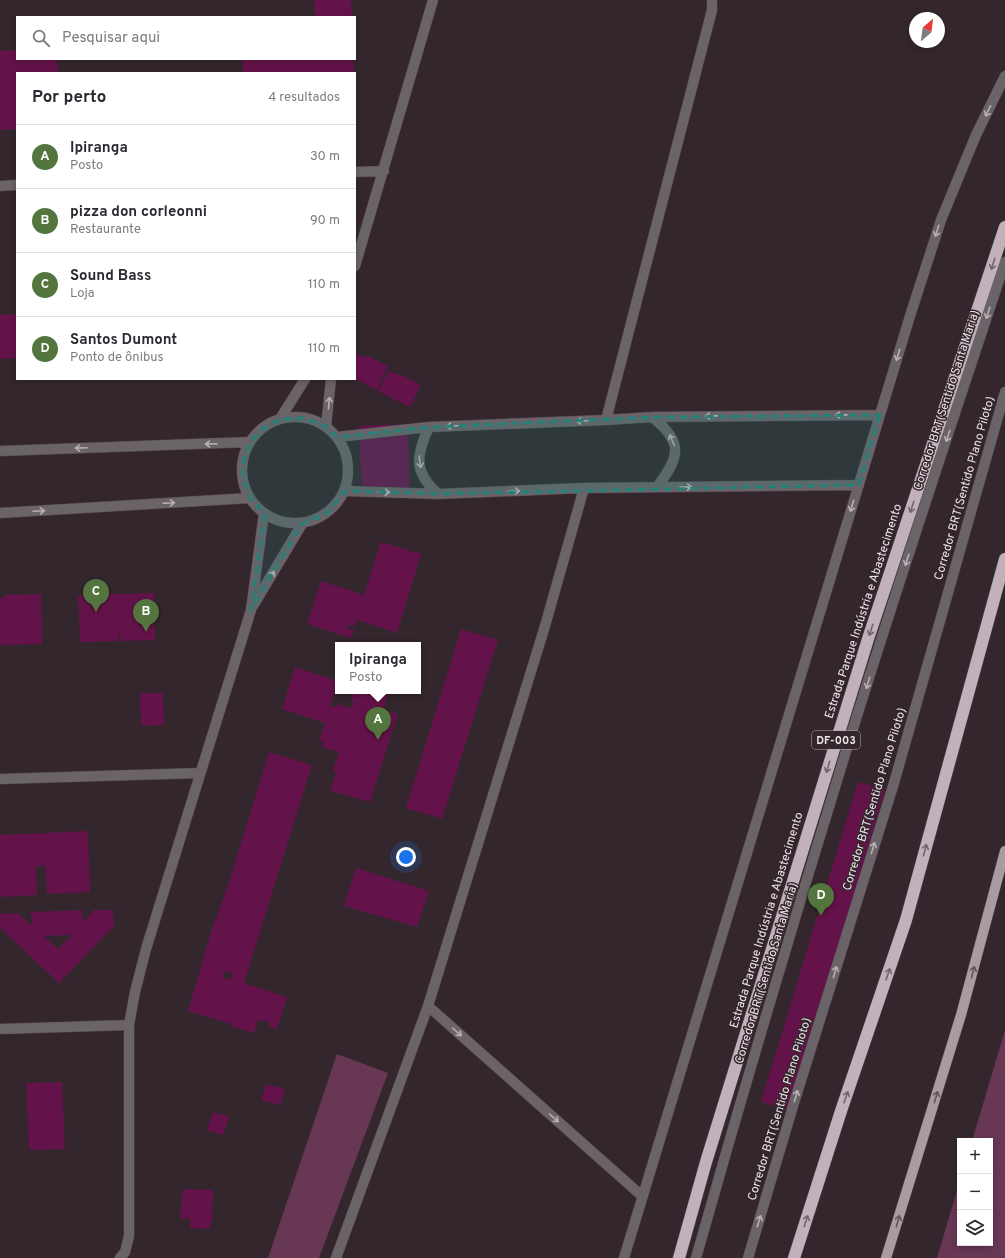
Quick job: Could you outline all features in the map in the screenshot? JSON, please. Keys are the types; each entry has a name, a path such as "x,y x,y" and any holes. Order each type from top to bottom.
{"highway":[{"name":"Estrada Parque Indústria e Abastecimento","path":"679,1258 708,1154 866,646 1005,227"},
{"path":"794,1258 841,1111 906,920 1005,559"}],"main road":[{"path":"886,1258 961,1015 1005,851"}],"street":[{"path":"356,263 384,171 432,0"},
{"path":"606,420 712,10 712,0"},
{"path":"624,1258 910,316 941,220 976,135 1005,76"},
{"path":"356,172 384,171"},
{"path":"0,186 16,185"},
{"name":"Corredor BRT(Sentido Santa Maria)","path":"696,1258 840,770 1005,262"},
{"path":"280,419 304,380"},
{"path":"326,426 331,380"},
{"name":"Corredor BRT(Sentido Plano Piloto)","path":"748,1258 793,1106 894,783 1005,392"},
{"path":"337,437 429,427 652,417 880,415"},
{"path":"652,417 665,427 672,436 675,445 675,455 672,466 657,487"},
{"path":"304,418 326,426 337,437 349,463 345,491 328,513 302,524 282,522 264,513 250,498 243,480 243,460 250,442 263,428 280,419 304,418"},
{"path":"429,427 419,451 419,463 423,476 429,486 438,494"},
{"path":"0,451 250,442"},
{"path":"345,491 438,494 584,488 859,485"},
{"path":"336,1258 428,1006 538,648 584,488"},
{"path":"0,513 250,498"},
{"path":"120,1258 125,1252 129,1236 129,1025 135,992 146,949 251,610 264,513"},
{"path":"251,610 302,524"},
{"path":"0,779 200,773"},
{"path":"428,1006 642,1196"},
{"path":"0,1029 129,1025"}],"highlighted area":[{"path":"880,415 859,485 438,494 345,491 328,513 302,524 251,610 264,513 250,498 243,480 243,461 250,442 263,428 280,419 304,418 326,426 337,437 429,427 652,417"}],"shaded area":[{"path":"1005,1030 1005,1258 937,1258 957,1190 957,1246 993,1246 993,1138 973,1138"},
{"path":"337,1054 388,1073 319,1258 268,1258"}],"building":[{"path":"314,0 351,0 352,16 315,16"},
{"path":"16,50 16,60 57,60 58,72 16,72 16,129 0,130 0,51"},
{"path":"242,60 353,60 354,72 243,72"},
{"path":"16,314 16,358 0,359 0,315"},
{"path":"356,354 364,358 366,355 388,366 377,390 356,380"},
{"path":"389,371 398,375 399,374 421,385 410,407 378,391"},
{"path":"408,424 410,494 362,495 359,426"},
{"path":"381,542 421,554 397,633 357,620 355,626 348,625 347,628 354,630 351,638 307,624 321,581 364,595"},
{"path":"154,593 155,640 120,641 120,634 118,634 118,641 80,642 78,595"},
{"path":"41,594 42,644 0,645 0,598 4,598 4,595"},
{"path":"461,629 498,640 442,819 406,808"},
{"path":"295,667 335,680 335,690 330,706 335,707 336,704 352,708 354,702 351,701 353,694 388,694 383,710 398,714 370,802 330,791 336,773 333,770 339,752 322,747 324,742 319,741 325,723 282,709"},
{"path":"140,693 163,693 164,725 141,726"},
{"path":"269,752 312,765 244,983 287,997 277,1029 269,1027 270,1023 258,1020 254,1033 231,1026 231,1024 188,1011 214,922 230,879","holes":["224,971 233,974 231,980 222,977"]},
{"path":"858,782 885,790 789,1110 761,1102"},
{"path":"88,831 90,892 47,894 45,866 36,866 37,895 0,897 0,835"},
{"path":"356,868 429,891 417,927 344,906"},
{"path":"82,910 83,923 93,910 113,910 114,926 59,983 0,928 0,914 18,913 32,926 31,912","holes":["72,935 58,949 44,936"]},
{"path":"62,1082 65,1149 29,1150 26,1083"},
{"path":"266,1084 285,1089 280,1105 261,1100"},
{"path":"213,1112 229,1116 223,1135 207,1130"},
{"path":"183,1189 213,1190 212,1222 210,1222 210,1229 190,1228 190,1219 180,1218"}],"place":[{"name":"Sound Bass","path":"96,612"},
{"name":"pizza don corleonni","path":"146,632"},
{"name":"Ipiranga","path":"378,740"},
{"name":"Santos Dumont","path":"821,916"}]}
